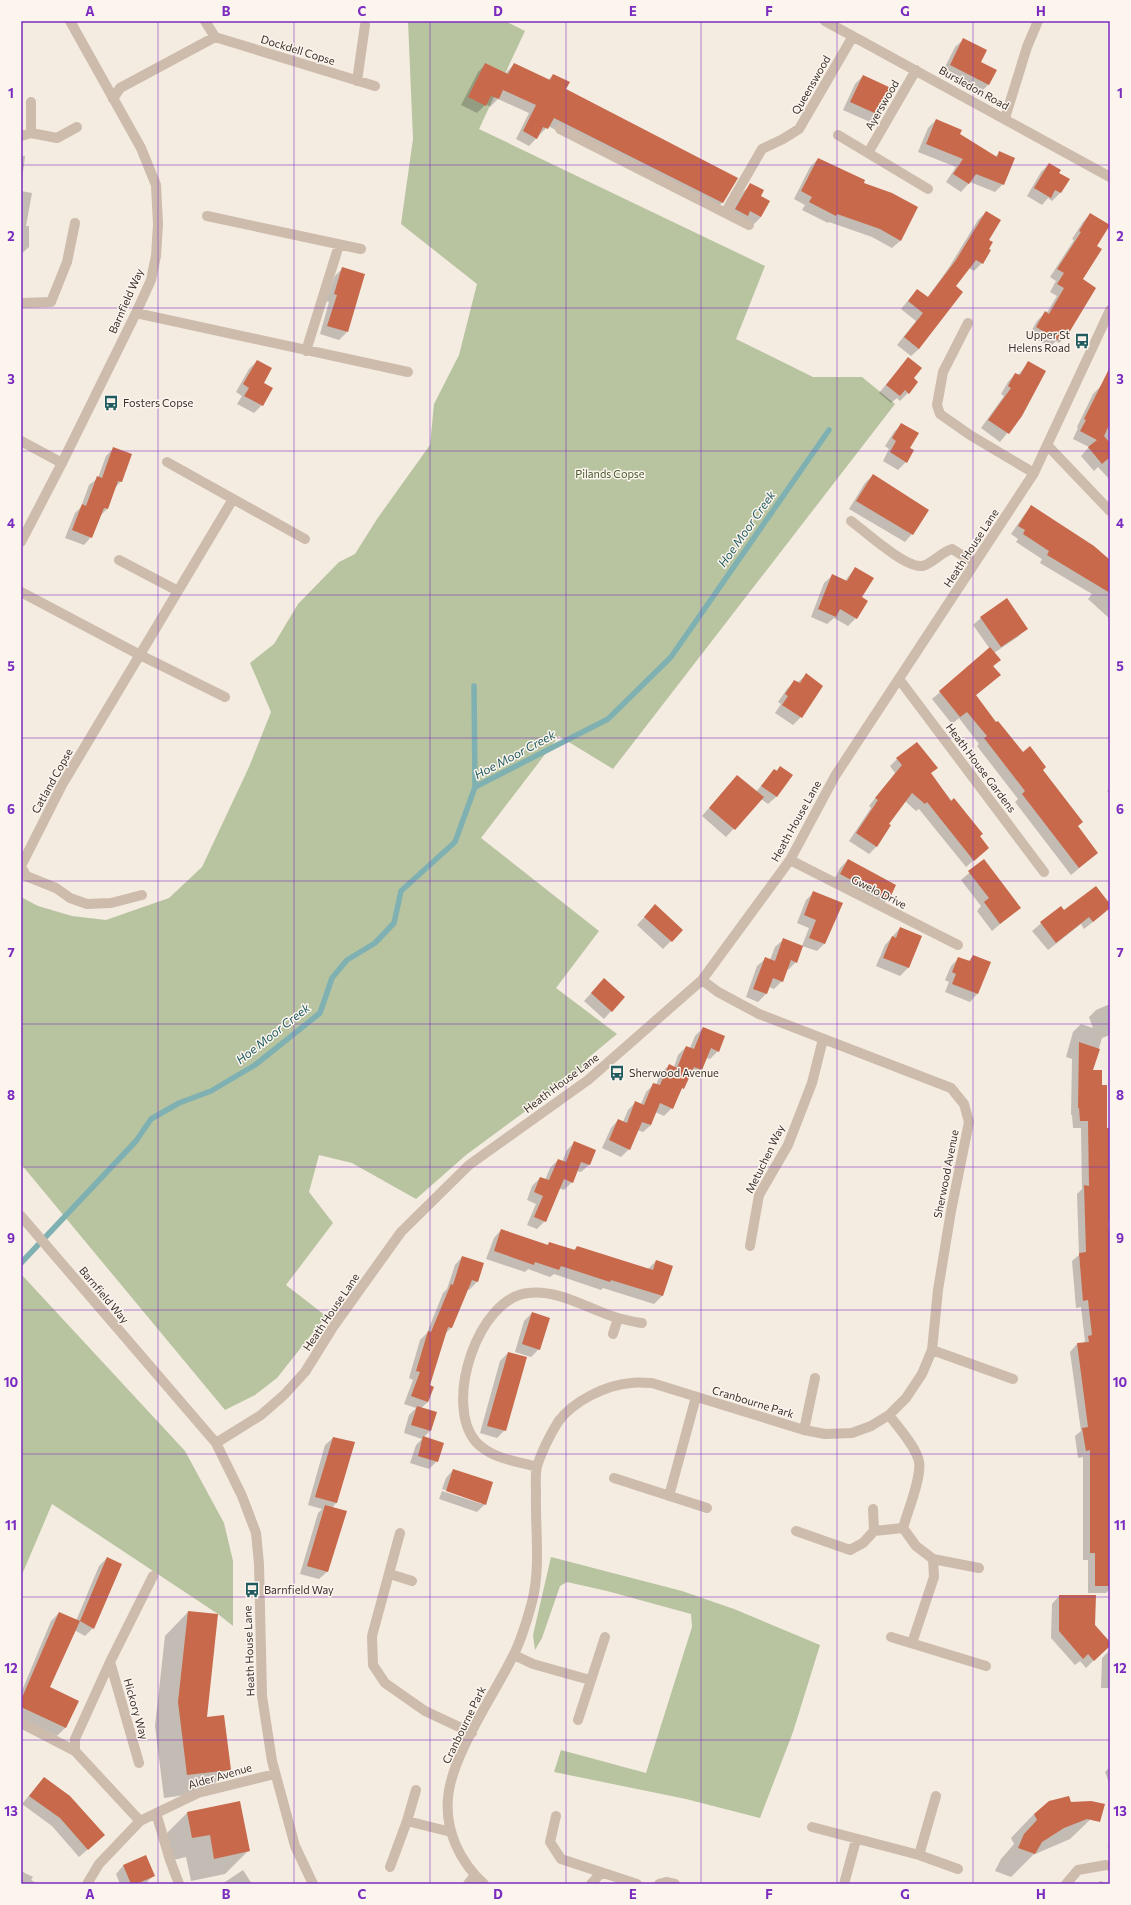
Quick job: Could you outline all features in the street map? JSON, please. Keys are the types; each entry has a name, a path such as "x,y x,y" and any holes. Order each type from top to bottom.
{"street":[{"name":"Barnfield Way","path":"21,542 136,313 151,280 156,256 158,224 156,185 141,148 70,21"},
{"path":"113,99 120,88 215,38 205,21"},
{"name":"Bursledon Road","path":"825,21 1110,177"},
{"path":"1004,118 1027,47 1038,21"},
{"path":"357,81 365,24"},
{"name":"Queenswood","path":"725,213 762,149 799,129 853,36"},
{"name":"Dockdell Copse","path":"215,38 375,86"},
{"name":"Ayerswood","path":"868,153 916,70"},
{"path":"31,102 31,133"},
{"path":"21,136 31,133 57,138 77,127"},
{"path":"560,128 749,225"},
{"path":"838,134 928,189"},
{"path":"207,216 361,249"},
{"path":"21,303 51,302 67,262 75,223"},
{"path":"306,351 339,245"},
{"name":"Heath House Lane","path":"313,1884 295,1846 275,1774 262,1696 259,1564 256,1533 242,1496 216,1443 261,1415 284,1395 305,1372 334,1327 401,1232 469,1165 588,1080 702,980 790,860 835,776 1034,473 1110,310"},
{"path":"136,313 408,372"},
{"path":"968,323 948,363 941,381 937,405 940,414 970,436 1034,473"},
{"path":"21,441 62,463"},
{"path":"1047,444 1110,511"},
{"path":"166,462 305,539"},
{"name":"Catland Copse","path":"142,896 111,903 87,904 70,898 56,888 23,875 21,866 62,785 233,499"},
{"path":"851,521 897,555 916,566 923,566 952,549 975,563"},
{"path":"119,560 178,591"},
{"path":"21,592 140,655 225,697"},
{"name":"Heath House Gardens","path":"899,679 1044,872"},
{"name":"Gwelo Drive","path":"790,860 958,945"},
{"name":"Sherwood Avenue","path":"702,980 718,992 759,1014 951,1088 964,1104 969,1122 951,1211 938,1290 932,1350"},
{"name":"Metuchen Way","path":"750,1246 759,1195 790,1138 812,1083 823,1039"},
{"name":"Barnfield Way","path":"21,1216 216,1443"},
{"path":"537,1467 491,1454 476,1442 468,1430 462,1400 465,1377 483,1329 498,1309 511,1297 529,1292 555,1295 618,1318 642,1323"},
{"path":"612,1334 618,1318"},
{"path":"932,1350 1013,1379"},
{"name":"Cranbourne Park","path":"484,1884 474,1875 460,1854 451,1832 448,1798 455,1768 514,1655 527,1621 535,1592 537,1467 559,1421 574,1406 590,1396 611,1387 631,1383 652,1383 679,1390 696,1397 804,1430 825,1434 852,1433 871,1426 889,1415 906,1398 922,1374 932,1350"},
{"name":"Cranbourne Park","path":"804,1430 815,1378"},
{"name":"Cranbourne Park","path":"669,1496 696,1397"},
{"path":"889,1415 910,1443 919,1462 917,1479 903,1528"},
{"path":"614,1478 707,1508"},
{"path":"873,1508 874,1531"},
{"path":"796,1531 850,1550 863,1543 874,1531 903,1528"},
{"path":"903,1528 916,1546 933,1559 979,1568"},
{"path":"400,1533 372,1636 373,1664 386,1683 426,1712 472,1733"},
{"path":"912,1643 934,1577 933,1559"},
{"path":"390,1574 412,1581"},
{"path":"75,1751 75,1739 110,1662 153,1576"},
{"path":"578,1720 604,1636"},
{"path":"891,1637 986,1666"},
{"path":"514,1655 533,1664 590,1680"},
{"name":"Hickory Way","path":"110,1662 139,1763"},
{"path":"21,1723 75,1751 140,1820"},
{"name":"Alder Avenue","path":"87,1884 99,1864 140,1820 198,1793 275,1774"},
{"path":"390,1867 407,1821 416,1790"},
{"path":"919,1855 936,1796"},
{"path":"156,1813 179,1884"},
{"path":"556,1816 550,1842 561,1859 637,1884"},
{"path":"407,1821 451,1832"},
{"path":"812,1827 856,1840 919,1855 958,1869"},
{"path":"844,1884 856,1840"},
{"path":"1066,1884 1078,1870 1106,1865 1110,1866"},
{"path":"591,1884 601,1872"},
{"path":"468,1884 474,1875"},
{"path":"659,1884 666,1882 675,1884"}],"green space":[{"name":"Pilands Copse","path":"408,21 505,21 525,31 479,129 765,266 736,339 813,377 862,377 895,404 613,769 559,736 481,838 599,931 556,988 617,1034 588,1058 580,1071 466,1155 416,1199 352,1163 319,1155 309,1192 333,1223 286,1285 326,1316 277,1378 255,1395 225,1410 21,1164 21,897 38,906 72,916 106,920 169,898 202,867 249,767 271,712 250,663 274,644 298,604 339,562 355,554 377,519 430,445 434,404 459,355 477,284 401,224 413,139"},
{"path":"21,1274 185,1451 224,1523 233,1561 233,1626 218,1614 52,1504 21,1577"},
{"path":"551,1557 682,1591 734,1609 820,1645 793,1732 760,1818 686,1799 554,1772 561,1750 646,1773 692,1627 691,1614 607,1591 567,1582 560,1586 542,1638 535,1650 533,1635"}],"building":[{"path":"963,38 987,50 981,62 997,70 989,85 950,65"},
{"path":"485,63 508,74 514,63 550,80 553,74 570,82 566,89 738,178 723,203 554,118 548,129 543,127 537,139 523,131 536,105 503,90 499,99 491,96 486,106 468,97"},
{"path":"863,75 891,88 879,115 850,102"},
{"path":"936,119 962,130 960,134 997,157 999,151 1015,158 1004,185 976,174 969,184 953,174 963,159 926,144"},
{"path":"818,158 865,180 864,183 892,193 918,207 901,241 880,229 837,214 836,216 809,202 812,197 801,191"},
{"path":"1049,163 1061,170 1059,173 1070,179 1061,193 1055,190 1051,198 1034,188"},
{"path":"750,183 764,190 761,196 770,201 761,217 750,211 748,216 735,209"},
{"path":"986,211 1001,220 989,240 993,242 989,249 991,250 983,264 976,260 956,286 963,292 919,349 904,337 923,313 908,301 917,289 928,297 956,260"},
{"path":"1090,213 1110,225 1097,246 1102,249 1083,279 1096,288 1067,336 1062,333 1058,340 1036,327 1045,311 1049,314 1064,288 1057,284 1064,273 1057,269 1081,232 1079,231"},
{"path":"342,267 365,274 348,332 327,326 337,295 334,294"},
{"path":"908,357 922,368 914,378 918,382 909,394 905,390 900,396 886,385"},
{"path":"257,360 272,368 264,383 273,388 263,406 244,396 249,388 243,384"},
{"path":"1028,361 1046,371 1022,416 1009,434 988,420 1011,388 1008,386 1015,373 1020,375"},
{"path":"1110,367 1110,423 1104,436 1110,443 1110,457 1102,464 1088,447 1097,440 1080,431 1086,420 1084,419"},
{"path":"901,423 919,433 910,448 914,450 907,463 890,452 896,441 892,438"},
{"path":"113,447 132,454 122,482 118,481 108,509 104,508 92,538 72,530 82,504 86,506 97,476 102,478"},
{"path":"873,474 929,510 913,535 856,501"},
{"path":"1031,505 1094,546 1110,560 1110,593 1047,555 1049,551 1023,534 1025,530 1018,526"},
{"path":"855,567 874,578 862,597 868,601 857,619 840,609 836,617 818,609 832,574 847,581"},
{"path":"1007,598 1028,629 1001,647 980,617"},
{"path":"990,647 1001,660 993,666 1001,675 976,695 996,722 998,721 1023,752 1030,746 1046,767 1043,770 1083,822 1078,826 1098,853 1079,868 1022,794 1025,791 984,738 987,736 967,712 960,717 939,691"},
{"path":"806,673 823,686 802,718 782,705 788,696 785,694 794,680 800,683"},
{"path":"917,742 938,768 931,773 951,801 954,798 983,834 980,836 989,848 974,861 927,802 925,804 912,793 889,824 891,825 877,847 856,833 878,800 875,798 902,765 896,758"},
{"path":"780,766 793,775 777,797 761,786 774,769 777,771"},
{"path":"737,775 764,797 735,830 709,808"},
{"path":"848,859 896,885 889,900 840,874"},
{"path":"984,859 1021,908 1000,924 984,902 989,898 968,871"},
{"path":"1096,886 1110,904 1110,908 1093,922 1089,917 1056,943 1040,922 1061,906 1064,910"},
{"path":"813,891 843,903 825,944 809,938 816,920 804,915"},
{"path":"655,904 683,930 672,942 644,917"},
{"path":"900,927 922,936 909,968 883,958 892,936 896,938"},
{"path":"783,938 803,946 797,963 791,960 783,982 773,978 767,994 753,989 765,957 775,961"},
{"path":"973,955 991,962 978,994 952,984 956,974 952,972 958,957 970,961"},
{"path":"604,978 625,997 612,1012 591,993"},
{"path":"703,1027 725,1036 719,1052 711,1048 702,1070 694,1067 684,1089 682,1088 673,1109 660,1103 651,1125 642,1122 630,1150 609,1140 618,1119 627,1123 635,1101 644,1105 653,1083 660,1085 669,1064 677,1068 686,1046 694,1049"},
{"path":"1079,1042 1100,1049 1093,1070 1102,1070 1102,1085 1107,1085 1107,1128 1110,1128 1110,1220 1108,1220 1110,1250 1110,1586 1095,1586 1095,1553 1090,1553 1090,1450 1086,1451 1082,1428 1088,1427 1077,1343 1089,1342 1088,1336 1092,1335 1088,1300 1083,1301 1079,1253 1086,1252 1084,1185 1089,1186 1088,1121 1080,1121 1078,1108"},
{"path":"574,1141 596,1150 590,1165 581,1162 573,1183 564,1179 546,1222 534,1217 543,1196 534,1192 540,1177 549,1180 558,1159 566,1162"},
{"path":"501,1229 548,1245 549,1242 575,1250 577,1246 653,1270 656,1260 673,1266 663,1296 611,1280 610,1282 561,1266 559,1270 535,1262 534,1265 494,1251"},
{"path":"462,1256 484,1263 478,1282 472,1280 452,1328 448,1327 430,1385 434,1387 428,1402 411,1396 420,1372 416,1371 428,1331 431,1332 451,1284 453,1285"},
{"path":"532,1312 550,1318 540,1350 522,1344"},
{"path":"508,1352 527,1357 506,1431 487,1426"},
{"path":"417,1406 437,1412 431,1431 411,1425"},
{"path":"423,1436 444,1443 438,1462 418,1456"},
{"path":"333,1437 355,1442 337,1503 315,1497"},
{"path":"453,1469 493,1482 486,1505 446,1491"},
{"path":"325,1505 347,1511 328,1572 307,1566"},
{"path":"107,1557 122,1564 94,1629 80,1621"},
{"path":"1059,1595 1096,1595 1095,1625 1110,1642 1110,1646 1094,1661 1088,1654 1083,1659 1059,1631"},
{"path":"188,1611 218,1614 207,1717 224,1715 231,1770 187,1775 178,1702"},
{"path":"59,1612 80,1621 50,1687 79,1701 66,1728 21,1707 21,1700"},
{"path":"44,1777 70,1796 105,1835 88,1850 60,1818 29,1796"},
{"path":"1069,1796 1071,1802 1091,1801 1105,1804 1100,1822 1087,1819 1064,1828 1042,1842 1035,1854 1018,1848 1024,1834 1037,1820 1034,1814 1049,1801"},
{"path":"240,1801 250,1851 214,1859 210,1835 192,1838 187,1812"},
{"path":"146,1855 155,1876 136,1884 131,1884 123,1865"}],"waterway":[{"name":"Hoe Moor Creek","path":"21,1263 136,1141 151,1119 179,1103 211,1091 255,1065 320,1013 332,978 347,960 375,943 394,923 401,891 455,842 475,787 608,719 671,657 829,430"},
{"path":"474,686 475,787"}],"place":[{"name":"Upper St Helens Road","path":"1082,341"},
{"name":"Fosters Copse","path":"111,403"},
{"name":"Sherwood Avenue","path":"617,1073"},
{"name":"Barnfield Way","path":"252,1590"}]}
